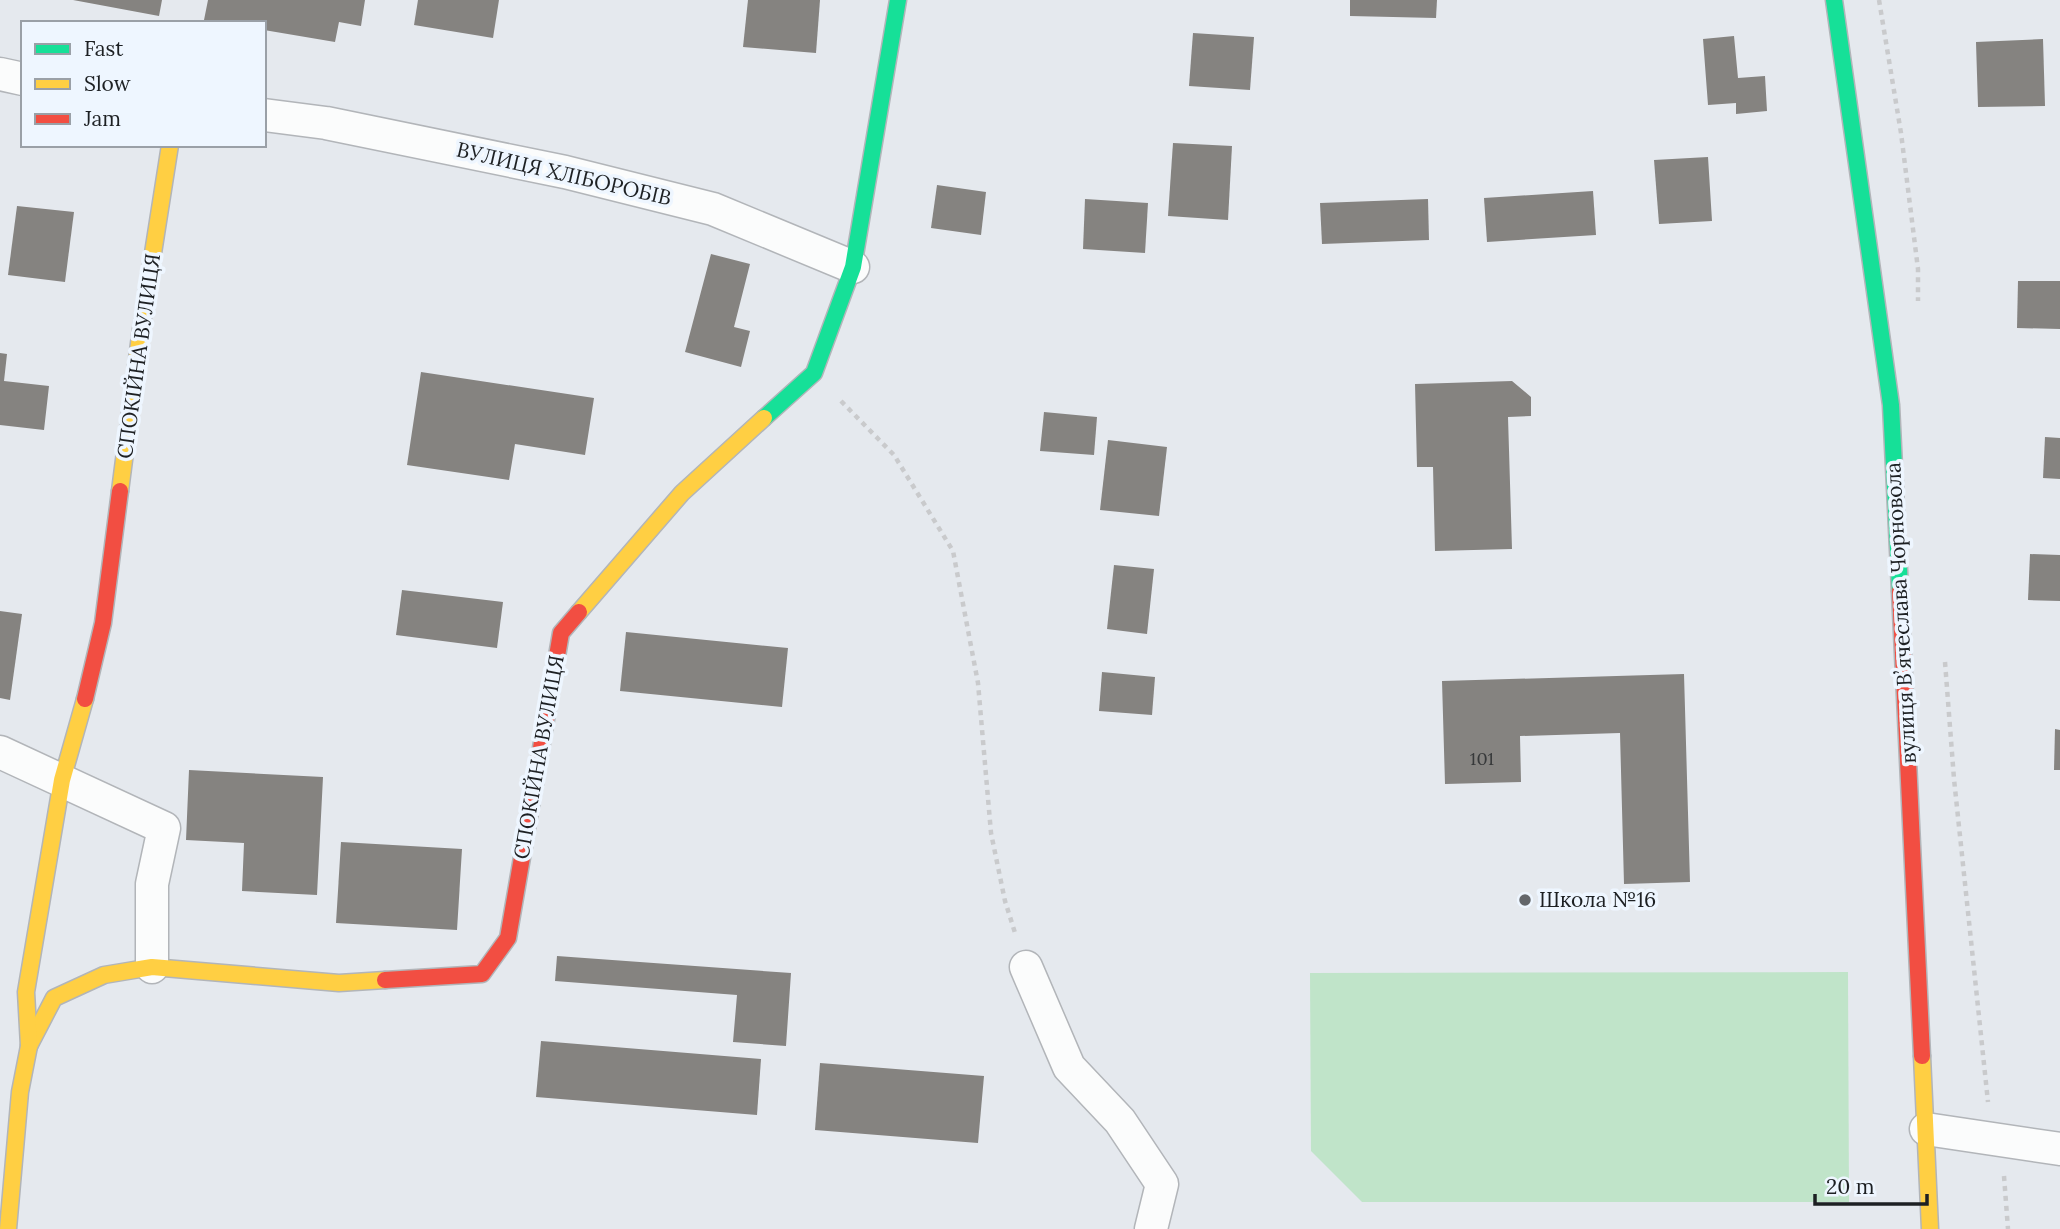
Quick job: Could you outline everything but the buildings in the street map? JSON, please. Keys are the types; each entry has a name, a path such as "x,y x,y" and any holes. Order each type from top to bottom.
{"street":[{"name":"СПОКІЙНА ВУЛИЦЯ","path":"152,967 339,983 482,974 508,938 561,633 682,493 814,373 853,268 898,0"},
{"name":"вулиця Вʼячеслава Чорновола","path":"1834,0 1891,405 1930,1229"},
{"path":"0,74 21,79"},
{"name":"ВУЛИЦЯ ХЛІБОРОБІВ","path":"266,115 326,122 538,166 713,209 853,268"},
{"name":"СПОКІЙНА ВУЛИЦЯ","path":"8,1229 20,1092 29,1046 26,992 62,780 74,743 103,624 140,336 170,147"},
{"path":"0,752 164,828 152,884 152,967 104,975 54,998 29,1046"},
{"path":"1026,967 1069,1067 1120,1122 1162,1184 1151,1229"},
{"path":"1926,1129 2060,1149"}],"path":[{"path":"1879,0 1901,133 1918,270 1918,308"},
{"path":"814,373 894,456 953,551 978,683 991,833 1005,901 1026,967"},
{"path":"1944,655 1955,793 1988,1100 1994,1139 2006,1183 2008,1229"}],"green space":[{"path":"1848,972 1849,1202 1362,1202 1311,1151 1310,973"}],"traffic: fast":[{"path":"764,418 814,373 853,267 898,0"},
{"path":"1834,0 1891,405 1900,591"}],"traffic: slow":[{"path":"120,491 140,336 170,147"},
{"path":"579,612 682,493 764,418"},
{"path":"8,1229 20,1092 29,1046 26,992 62,780 85,699"},
{"path":"29,1046 54,998 104,975 152,967 339,983 385,980"},
{"path":"1922,1056 1930,1229"}],"traffic: jam":[{"path":"85,699 103,623 120,491"},
{"path":"1900,591 1922,1056"},
{"path":"385,980 482,974 508,938 561,633 579,612"}],"place":[{"name":"Школа №16","path":"1525,900"}]}
